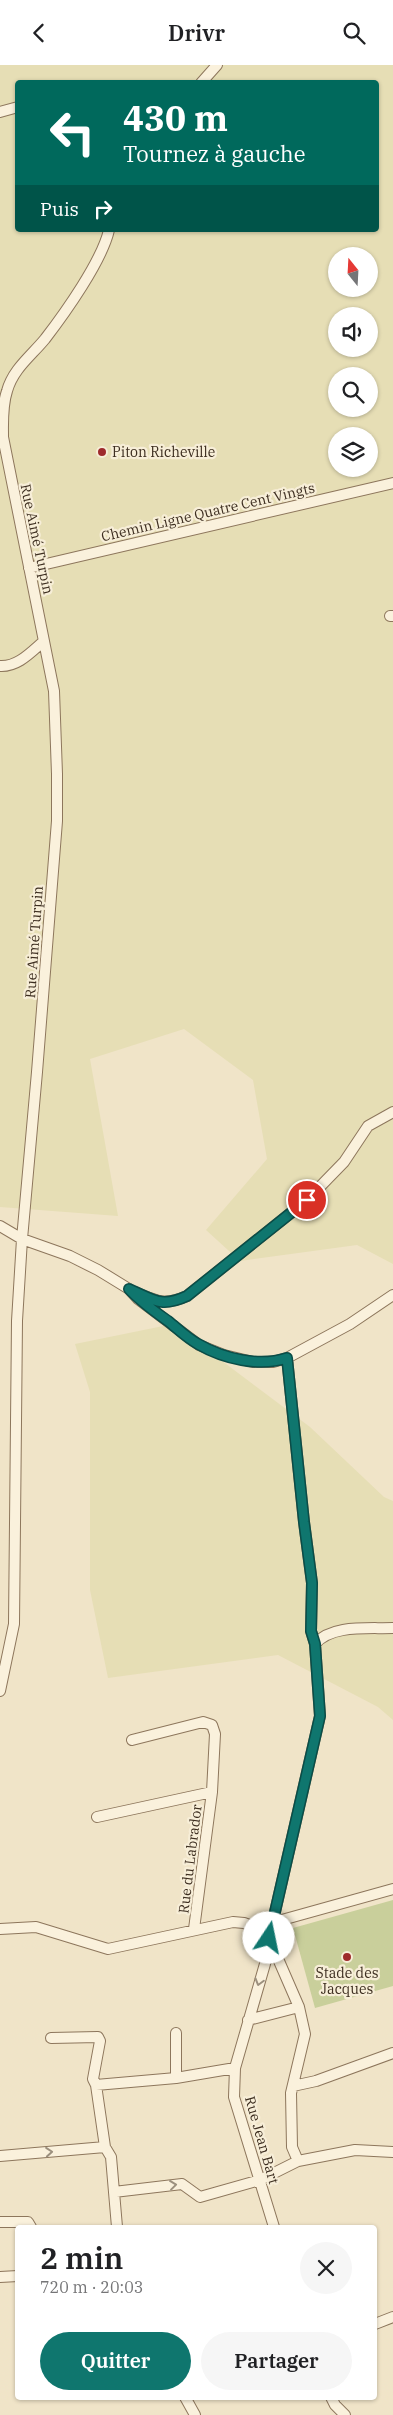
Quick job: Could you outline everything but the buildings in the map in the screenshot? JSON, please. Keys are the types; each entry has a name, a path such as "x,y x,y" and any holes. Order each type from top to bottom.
{"street":[{"path":"204,80 217,65"},
{"path":"0,112 15,108"},
{"name":"Rue Aimé Turpin","path":"0,1691 14,1624 17,1321 22,1239 38,1073 57,821 54,691 3,437 3,414 6,391 15,372 44,339 85,279 105,247 108,232"},
{"name":"Chemin Ligne Quatre Cent Vingts","path":"29,568 393,483"},
{"path":"0,666 12,665 44,641"},
{"path":"0,1227 22,1239 70,1256 129,1289 160,1302 172,1302 187,1296 307,1200 344,1162 368,1127 393,1112"},
{"path":"129,1289 138,1299 198,1345 224,1355 253,1362 272,1363 287,1358 350,1324 393,1295"},
{"name":"Rue Jean Bart","path":"273,2225 234,2097 234,2068 270,1941 271,1923 320,1716 315,1644 311,1631 312,1583 287,1358"},
{"path":"315,1644 322,1637 336,1631 393,1628"},
{"name":"Rue du Labrador","path":"132,1740 203,1722 212,1725 215,1734 212,1792 194,1929"},
{"name":"Rue du Labrador","path":"98,1817 212,1792"},
{"path":"271,1923 393,1889"},
{"path":"0,1929 36,1927 108,1949 233,1922 244,1923 258,1928 270,1941 299,2007 305,2034 293,2086 292,2147 298,2161"},
{"path":"248,2020 299,2007"},
{"path":"176,2033 176,2078"},
{"path":"51,2038 98,2037 100,2041 93,2079 96,2085 105,2147 110,2157 117,2225"},
{"path":"293,2086 316,2081 393,2053"},
{"path":"96,2085 176,2078 234,2068"},
{"path":"0,2156 105,2147"},
{"path":"114,2192 182,2184 200,2197 260,2180 298,2161 355,2150 393,2153"},
{"path":"0,2222 28,2222 30,2225"},
{"path":"0,2277 15,2276"},
{"path":"377,2323 393,2317"},
{"path":"187,2400 195,2415"},
{"path":"332,2400 346,2415"}],"shaded area":[{"path":"0,65 393,65 393,1264 357,1245 240,1261 206,1230 267,1159 253,1080 184,1029 90,1059 118,1216 0,1207"},
{"path":"173,1324 310,1427 384,1497 393,1501 393,1720 378,1707 278,1655 108,1678 90,1590 90,1392 75,1344"}],"green space":[{"name":"Stade des Jacques","path":"393,1900 393,1986 315,2008 293,1928"}],"place":[{"name":"Piton Richeville","path":"102,452"},
{"name":"Stade des Jacques","path":"347,1957"}],"route":[{"path":"269,1938 320,1716 315,1644 311,1631 312,1583 287,1358 272,1363 253,1362 224,1355 198,1345 138,1299 129,1289 160,1302 172,1302 187,1296 226,1264 256,1243 307,1200"}]}
